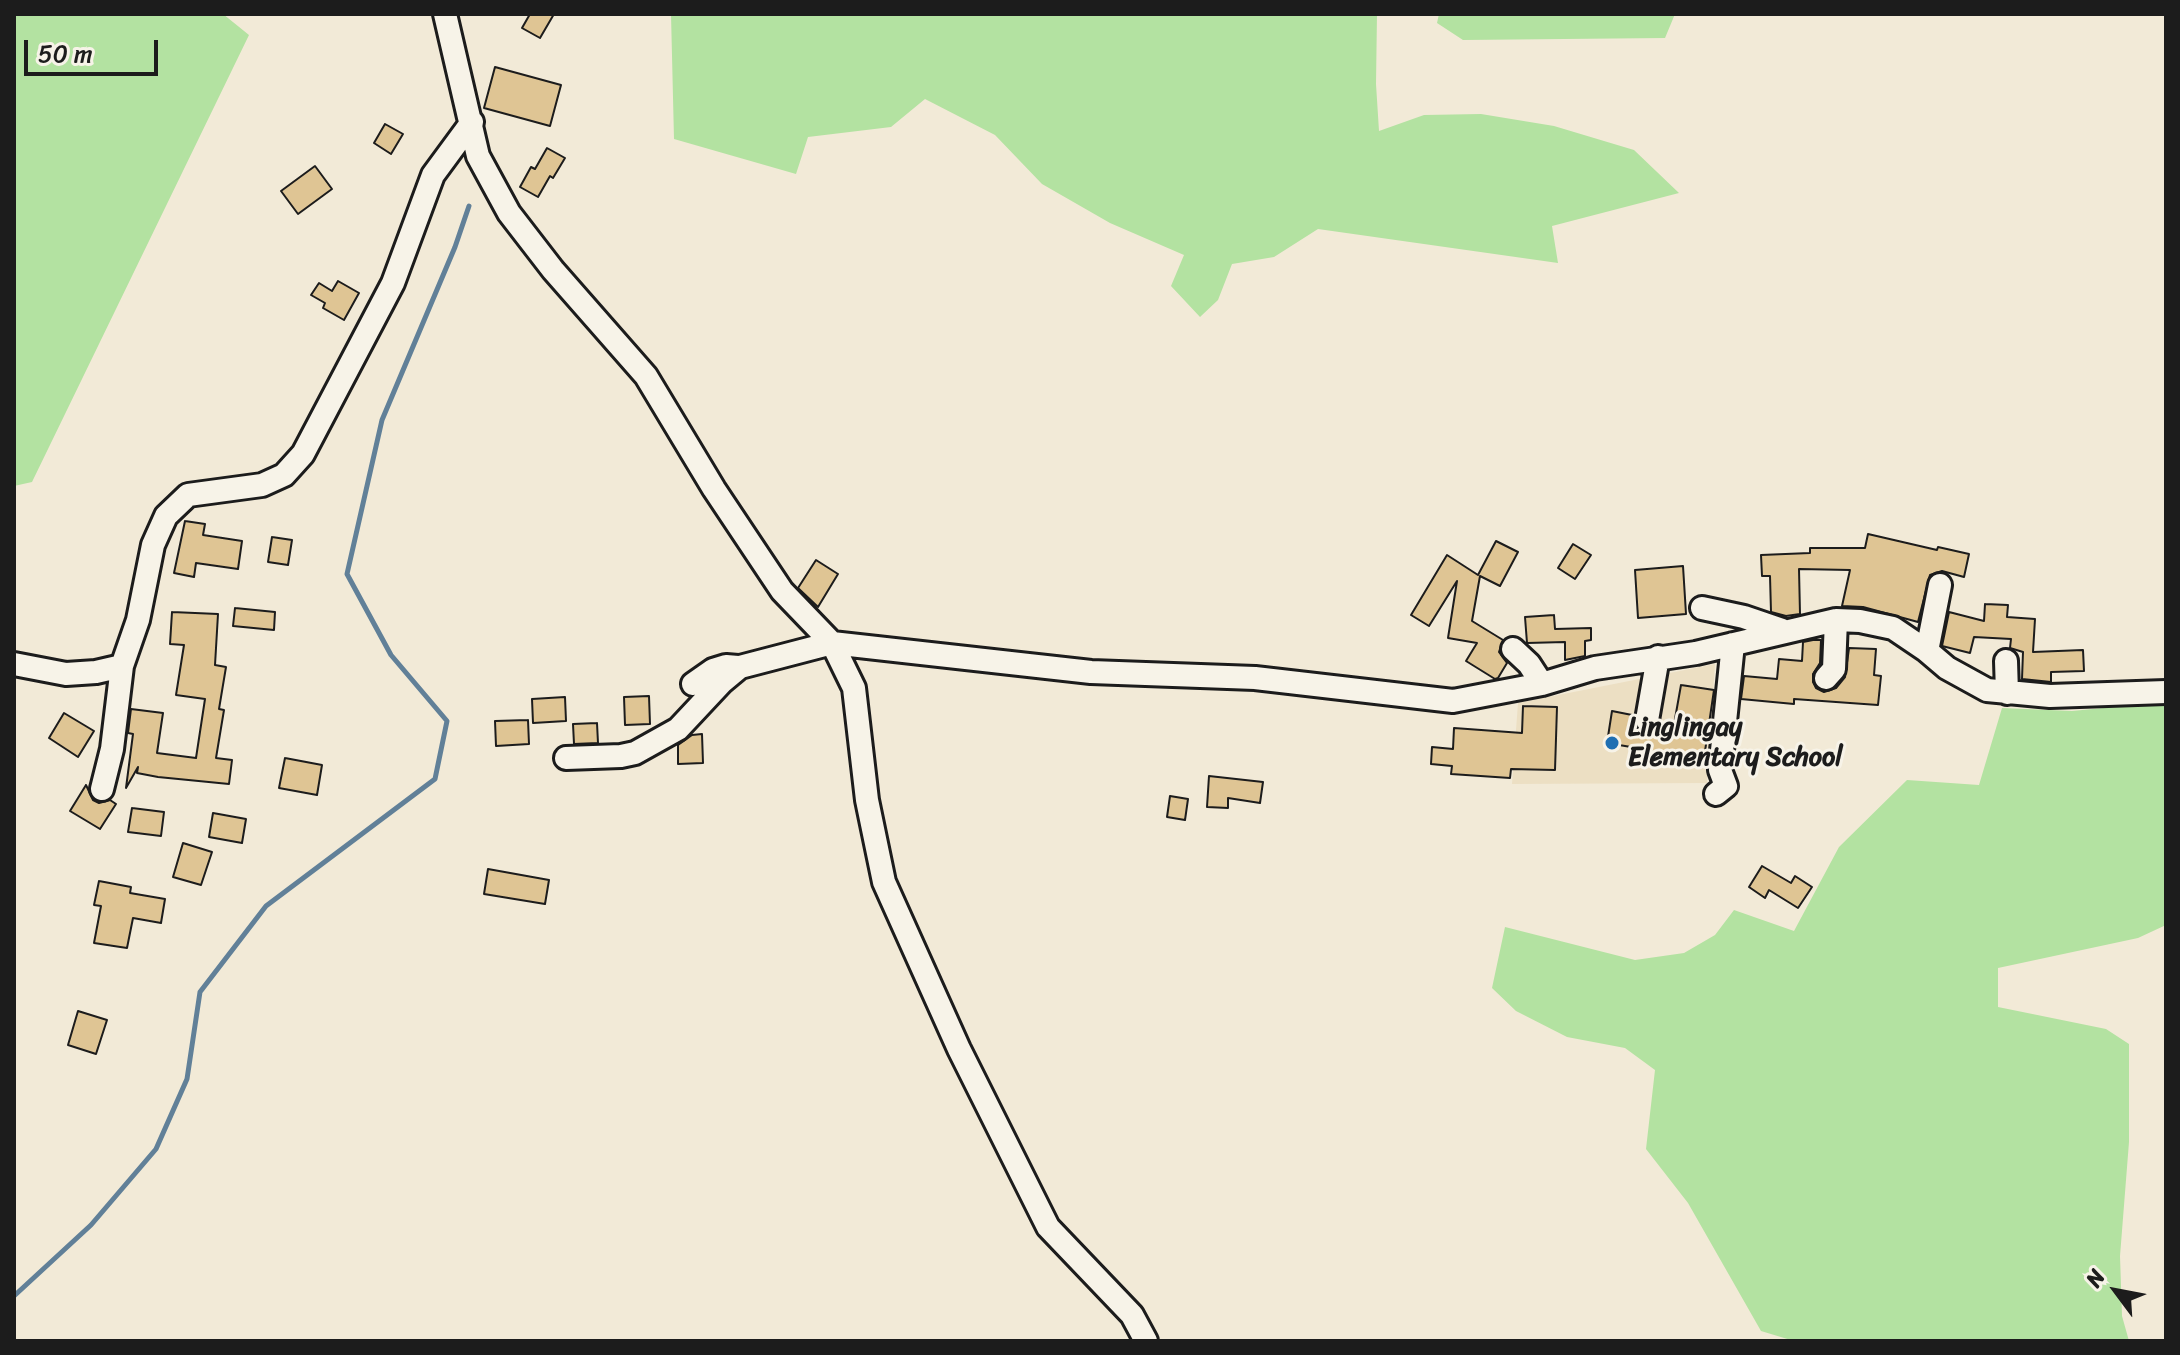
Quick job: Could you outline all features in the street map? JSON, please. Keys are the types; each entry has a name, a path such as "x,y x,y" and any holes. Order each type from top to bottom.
{"street":[{"path":"445,14 478,156 509,213 553,270 646,376 714,489 782,591 832,643 854,688 867,800 884,882 959,1049 1048,1227 1132,1315 1146,1341"},
{"path":"102,789 112,749 122,666 138,620 153,545 166,516 188,495 262,485 284,475 303,454 393,283 433,175 472,122"},
{"path":"1927,651 1940,585"},
{"path":"1702,608 1783,630"},
{"path":"1826,678 1834,669 1836,620"},
{"path":"693,684 713,670 726,666 740,667 832,643 1091,672 1255,678 1453,701 1542,684 1595,668 1696,653 1783,630 1836,620 1893,628 1947,668 1987,690 2050,696 2166,692"},
{"path":"1716,794 1726,786 1720,770 1733,644"},
{"path":"1513,649 1529,664 1542,684"},
{"path":"1647,720 1658,657"},
{"path":"2006,661 2007,693"},
{"path":"14,664 66,674 122,666"},
{"path":"566,758 635,753 678,729 740,667"}],"shaded area":[{"name":"Linglingay Elementary School","path":"1715,664 1707,783 1512,784 1518,703"}],"green space":[{"path":"14,14 223,14 249,35 32,482 14,486"},
{"path":"671,14 1377,14 1379,131 1424,115 1481,114 1554,126 1634,150 1679,193 1552,226 1558,263 1318,229 1274,257 1232,264 1218,300 1200,317 1171,286 1184,255 1110,223 1042,184 995,135 925,99 891,127 808,137 796,174 674,139"},
{"path":"1439,14 1675,14 1665,38 1463,40 1437,23"},
{"path":"2166,702 2166,925 2138,938 1998,968 1998,1007 2106,1029 2129,1044 2129,1142 2120,1256 2122,1316 2129,1341 1794,1341 1761,1331 1688,1203 1646,1149 1655,1070 1625,1048 1567,1037 1516,1011 1492,988 1505,927 1635,960 1684,953 1715,935 1734,910 1794,931 1839,847 1907,780 1979,785 2002,708 2072,711"}],"building":[{"path":"530,14 554,14 540,38 522,28"},
{"path":"495,67 561,85 550,126 484,108"},
{"path":"385,124 403,134 391,154 374,143"},
{"path":"547,148 565,158 538,197 520,187"},
{"path":"315,166 332,189 298,214 281,191"},
{"path":"338,281 359,293 344,320 323,308 325,303 311,295 319,283 332,291"},
{"path":"185,521 205,524 203,535 242,541 238,569 196,563 194,577 174,573"},
{"path":"1868,534 1969,554 1964,577 1942,571 1930,575 1918,622 1863,607 1842,606 1850,570 1799,569 1800,614 1786,616 1771,612 1770,576 1762,576 1761,555 1810,553 1810,548 1865,548"},
{"path":"272,537 292,540 288,565 268,562"},
{"path":"1496,541 1518,552 1500,586 1480,576 1472,621 1503,640 1499,652 1507,663 1495,679 1466,661 1477,643 1448,638 1457,581 1429,626 1411,615 1447,555 1478,575"},
{"path":"1573,544 1591,555 1575,579 1558,568"},
{"path":"816,560 838,574 818,607 798,588"},
{"path":"1683,566 1686,614 1638,618 1635,570"},
{"path":"1985,604 2008,605 2007,617 2035,619 2033,652 2083,650 2084,671 2051,672 2051,682 2022,679 2023,652 2010,648 2011,639 1974,637 1970,653 1942,646 1949,612 1984,621"},
{"path":"235,608 275,612 274,630 233,626"},
{"path":"172,612 218,614 215,665 226,667 219,709 224,710 216,758 232,760 229,784 158,777 137,773 138,767 126,788 133,734 128,733 131,709 163,713 157,753 196,758 205,699 176,695 184,645 170,644"},
{"path":"1554,615 1555,629 1591,628 1591,640 1585,641 1585,656 1565,660 1565,642 1527,643 1525,617"},
{"path":"1821,640 1820,663 1813,674 1813,682 1816,688 1824,692 1836,688 1845,677 1849,648 1876,649 1874,675 1881,676 1878,705 1794,699 1794,704 1741,699 1744,676 1777,679 1779,659 1802,661 1803,642"},
{"path":"1681,685 1714,690 1704,758 1607,743 1612,711 1632,715 1630,724 1644,734 1658,728 1673,730"},
{"path":"649,696 650,724 625,725 624,697"},
{"path":"565,697 566,721 533,723 532,699"},
{"path":"1523,706 1557,707 1555,770 1511,769 1510,778 1451,774 1452,766 1431,764 1432,747 1453,749 1454,728 1522,733"},
{"path":"64,713 94,731 78,757 49,738"},
{"path":"528,720 529,744 496,746 495,721"},
{"path":"597,723 598,743 574,744 573,724"},
{"path":"702,734 703,763 678,764 678,745 692,735"},
{"path":"285,758 322,765 317,795 279,788"},
{"path":"1209,776 1263,782 1260,803 1228,798 1228,808 1207,807"},
{"path":"86,785 93,800 99,803 110,800 116,804 100,829 70,811"},
{"path":"1170,796 1188,799 1185,820 1167,817"},
{"path":"132,808 164,812 161,836 128,832"},
{"path":"213,813 246,819 242,843 209,837"},
{"path":"183,843 212,852 201,885 173,877"},
{"path":"1762,866 1791,883 1795,876 1812,887 1798,908 1769,890 1765,898 1749,887"},
{"path":"488,869 549,880 545,904 484,894"},
{"path":"99,881 131,887 130,893 165,899 161,923 133,918 127,948 94,943 101,906 94,905"},
{"path":"78,1011 107,1020 96,1054 68,1045"}],"waterway":[{"path":"14,1296 91,1225 156,1149 187,1079 200,992 266,906 435,779 447,721 391,655 347,574 382,420 455,247 469,206"}],"place":[{"name":"Linglingay Elementary School","path":"1612,743"}]}
